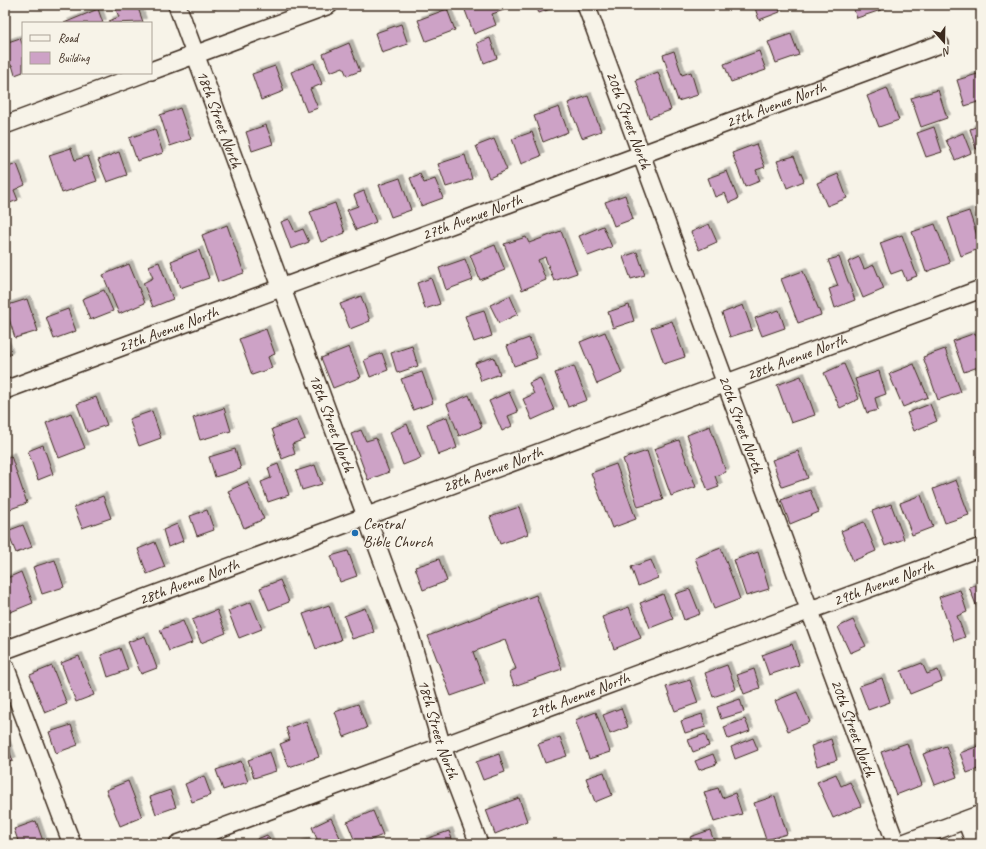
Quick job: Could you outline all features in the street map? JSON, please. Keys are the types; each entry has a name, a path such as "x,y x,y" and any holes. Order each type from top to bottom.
{"street":[{"name":"18th Street North","path":"177,5 409,632 442,747 479,844"},
{"path":"152,71 329,5"},
{"name":"20th Street North","path":"586,5 896,844"},
{"name":"27th Avenue North","path":"5,390 940,44"},
{"path":"5,125 142,74"},
{"name":"28th Avenue North","path":"5,650 981,289"},
{"name":"29th Avenue North","path":"178,844 981,547"},
{"path":"5,666 72,844"},
{"path":"901,844 974,817 975,844"}],"building":[{"path":"114,5 137,5 143,22 109,21 119,17"},
{"path":"213,5 223,5 214,9"},
{"path":"463,5 502,5 504,10 492,14 496,25 474,34"},
{"path":"535,5 552,5 553,8 539,13"},
{"path":"754,5 778,5 780,12 759,20"},
{"path":"852,5 889,5 890,7 857,18"},
{"path":"98,9 103,22 66,22"},
{"path":"447,9 455,30 426,41 418,20"},
{"path":"401,24 408,44 382,53 375,33"},
{"path":"791,34 799,55 776,63 768,42"},
{"path":"20,38 22,43 22,72 15,75 12,65 5,68 5,43"},
{"path":"490,38 497,58 484,63 477,43"},
{"path":"349,43 360,71 347,76 343,67 330,72 323,54"},
{"path":"674,51 682,75 691,72 698,95 678,101 663,55"},
{"path":"759,51 766,70 731,82 724,64"},
{"path":"314,63 322,84 310,89 318,108 307,112 291,72"},
{"path":"275,66 284,91 261,100 252,74"},
{"path":"658,72 671,110 649,118 636,80"},
{"path":"981,73 981,101 965,106 957,80"},
{"path":"887,88 899,120 879,127 867,96"},
{"path":"938,90 947,118 921,127 911,98"},
{"path":"588,96 601,131 582,138 568,103"},
{"path":"559,107 568,132 543,142 534,116"},
{"path":"180,108 191,139 170,146 160,115"},
{"path":"981,114 981,125 977,115"},
{"path":"266,125 273,144 252,151 246,132"},
{"path":"981,125 981,148 976,149 970,129"},
{"path":"934,127 942,152 926,157 917,133"},
{"path":"155,129 163,153 137,161 129,138"},
{"path":"532,132 541,156 521,164 512,139"},
{"path":"963,133 971,153 955,160 946,140"},
{"path":"494,139 507,170 489,178 476,146"},
{"path":"756,144 765,167 756,170 760,181 745,187 732,153"},
{"path":"71,148 75,160 88,156 97,181 62,193 49,155"},
{"path":"119,152 127,175 107,182 98,160"},
{"path":"465,155 472,179 446,187 438,164"},
{"path":"794,156 804,181 787,188 777,161"},
{"path":"17,164 25,185 14,190 18,200 7,204 5,168"},
{"path":"727,171 738,199 729,203 725,193 715,197 708,178"},
{"path":"420,174 424,183 435,179 443,198 421,206 410,178"},
{"path":"838,174 847,198 827,206 817,183"},
{"path":"400,178 411,210 391,217 379,185"},
{"path":"364,191 376,222 356,230 347,210 358,206 354,195"},
{"path":"625,195 633,219 614,226 605,202"},
{"path":"335,203 345,233 321,242 310,212"},
{"path":"969,211 981,248 961,256 948,218"},
{"path":"289,219 295,232 303,229 309,242 291,249 281,222"},
{"path":"709,224 717,242 699,250 691,232"},
{"path":"935,224 950,263 926,272 912,232"},
{"path":"227,225 244,273 218,282 202,235"},
{"path":"603,226 612,247 588,256 579,236"},
{"path":"561,231 577,273 554,281 545,257 538,260 546,280 522,290 504,244 526,237 529,243"},
{"path":"902,235 917,276 906,280 902,270 891,274 880,243"},
{"path":"495,245 505,270 480,280 470,255"},
{"path":"199,250 209,278 180,288 171,261"},
{"path":"637,252 645,275 631,279 623,257"},
{"path":"839,257 855,300 835,308 829,289 838,286 828,260"},
{"path":"859,257 864,269 874,265 884,289 863,298 848,262"},
{"path":"465,259 473,280 446,290 439,268"},
{"path":"159,262 173,299 153,307 143,283 153,278 148,266"},
{"path":"129,264 145,303 119,314 103,275"},
{"path":"803,271 821,315 798,323 781,279"},
{"path":"431,278 440,304 425,309 417,283"},
{"path":"104,290 113,311 90,320 82,299"},
{"path":"361,296 370,321 350,329 340,304"},
{"path":"510,296 518,314 499,323 490,305"},
{"path":"27,299 38,331 15,338 5,306"},
{"path":"629,305 634,321 613,328 608,312"},
{"path":"743,305 752,330 730,337 722,313"},
{"path":"68,309 76,331 54,339 46,317"},
{"path":"484,310 492,336 474,342 465,316"},
{"path":"779,310 785,328 762,336 755,318"},
{"path":"672,321 685,357 664,364 651,328"},
{"path":"266,329 275,354 268,357 272,368 252,375 239,339"},
{"path":"605,332 622,373 597,384 580,342"},
{"path":"975,333 981,348 981,366 964,372 953,341"},
{"path":"529,338 537,358 514,366 507,346"},
{"path":"5,342 10,355 5,357"},
{"path":"412,346 418,366 397,373 391,353"},
{"path":"349,347 361,377 333,388 321,358"},
{"path":"945,349 961,392 938,400 923,357"},
{"path":"382,353 388,370 370,377 364,360"},
{"path":"494,357 500,374 481,381 475,363"},
{"path":"844,364 859,399 840,408 824,373"},
{"path":"914,364 928,397 903,407 889,374"},
{"path":"574,366 587,400 568,407 555,373"},
{"path":"879,371 886,394 875,398 878,410 867,413 855,379"},
{"path":"422,372 433,403 413,410 401,379"},
{"path":"801,376 815,415 791,423 777,385"},
{"path":"540,378 554,410 532,420 523,399 534,394 529,383"},
{"path":"509,392 518,412 508,416 512,426 502,431 489,401"},
{"path":"469,395 482,427 459,436 447,404"},
{"path":"96,397 107,425 87,432 77,404"},
{"path":"930,404 937,421 914,431 907,413"},
{"path":"224,408 231,431 200,440 193,418"},
{"path":"152,411 161,438 139,446 129,419"},
{"path":"71,413 85,448 59,458 46,423"},
{"path":"447,417 457,448 438,455 427,424"},
{"path":"297,420 305,439 292,444 295,454 282,459 272,429"},
{"path":"407,424 421,458 403,465 390,432"},
{"path":"710,426 726,472 715,476 719,487 708,491 687,435"},
{"path":"361,430 366,441 376,438 389,472 368,480 351,434"},
{"path":"679,440 696,487 671,496 654,449"},
{"path":"43,445 53,474 38,480 28,451"},
{"path":"235,449 241,469 215,477 209,457"},
{"path":"647,451 663,500 638,507 623,459"},
{"path":"798,451 808,478 782,487 772,460"},
{"path":"981,455 981,468 977,456"},
{"path":"11,456 27,503 5,511 5,459"},
{"path":"278,464 289,495 268,502 261,482 271,478 268,468"},
{"path":"616,464 636,519 612,528 591,473"},
{"path":"315,465 322,484 302,490 296,471"},
{"path":"956,480 969,515 945,523 933,489"},
{"path":"247,482 264,519 244,528 228,491"},
{"path":"810,490 819,512 790,524 781,500"},
{"path":"921,495 933,527 912,535 900,503"},
{"path":"103,496 111,518 82,528 74,507"},
{"path":"891,504 904,539 885,546 872,511"},
{"path":"519,507 528,534 500,544 490,517"},
{"path":"207,510 214,530 197,536 190,516"},
{"path":"864,522 876,551 853,561 841,531"},
{"path":"177,524 183,541 168,547 163,530"},
{"path":"23,525 32,547 16,553 7,531"},
{"path":"155,542 165,567 147,574 138,549"},
{"path":"721,548 740,599 714,609 695,558"},
{"path":"348,551 357,576 340,582 331,556"},
{"path":"758,552 769,589 746,596 734,560"},
{"path":"439,559 447,581 423,590 415,567"},
{"path":"55,560 64,587 42,594 33,567"},
{"path":"651,560 658,578 638,586 631,567"},
{"path":"21,572 33,603 8,613 5,605 5,579"},
{"path":"280,580 289,602 269,610 260,588"},
{"path":"981,583 981,615 980,615 969,587"},
{"path":"690,589 700,614 684,620 675,594"},
{"path":"960,590 967,612 957,616 965,637 954,641 939,597"},
{"path":"663,594 673,619 650,628 640,603"},
{"path":"536,595 562,669 514,686 509,672 516,669 505,640 473,652 485,684 451,696 428,636"},
{"path":"251,602 262,629 239,638 228,611"},
{"path":"329,605 341,640 316,649 303,614"},
{"path":"629,607 641,638 614,649 602,617"},
{"path":"365,608 374,632 352,639 344,616"},
{"path":"217,610 226,633 201,643 192,620"},
{"path":"853,620 866,646 850,653 838,627"},
{"path":"183,621 192,643 169,651 160,630"},
{"path":"145,636 157,668 141,674 128,642"},
{"path":"792,644 799,665 769,675 762,655"},
{"path":"120,648 128,670 108,677 101,655"},
{"path":"79,656 94,695 76,702 61,663"},
{"path":"922,663 927,674 938,670 942,681 910,694 901,671"},
{"path":"727,665 736,689 713,697 705,673"},
{"path":"52,666 67,704 45,713 30,675"},
{"path":"754,669 760,688 744,694 737,675"},
{"path":"882,678 890,702 868,710 859,686"},
{"path":"690,680 698,703 675,711 666,687"},
{"path":"797,692 810,722 788,731 775,701"},
{"path":"740,699 744,712 721,719 717,707"},
{"path":"358,704 367,728 344,737 335,712"},
{"path":"621,708 628,727 610,734 603,715"},
{"path":"596,712 610,752 589,759 575,720"},
{"path":"702,714 706,727 685,733 681,721"},
{"path":"745,719 750,731 728,739 724,727"},
{"path":"306,721 319,757 289,767 280,744 290,740 286,728"},
{"path":"71,725 78,745 56,753 49,732"},
{"path":"705,734 709,746 693,752 688,740"},
{"path":"560,737 567,756 545,763 538,744"},
{"path":"753,738 758,750 735,759 731,747"},
{"path":"831,739 837,760 817,766 811,746"},
{"path":"5,740 13,761 5,763"},
{"path":"907,743 922,785 896,795 881,752"},
{"path":"981,745 981,768 967,773 960,753"},
{"path":"946,746 957,777 935,785 923,754"},
{"path":"270,752 276,771 254,778 248,760"},
{"path":"499,754 505,772 483,780 476,762"},
{"path":"713,754 717,764 699,770 695,761"},
{"path":"241,761 248,782 223,790 216,770"},
{"path":"604,772 612,795 595,802 586,778"},
{"path":"836,774 841,786 850,782 861,806 833,818 817,782"},
{"path":"204,776 211,795 192,802 185,784"},
{"path":"128,781 142,817 120,826 106,790"},
{"path":"718,788 722,798 735,793 742,814 714,822 704,792"},
{"path":"170,790 176,807 156,814 150,797"},
{"path":"775,796 787,834 766,840 754,803"},
{"path":"519,798 527,821 495,834 486,810"},
{"path":"373,811 383,835 370,840 371,844 356,844 347,822"},
{"path":"331,818 343,844 319,844 312,827"},
{"path":"36,821 44,844 19,844 14,829"},
{"path":"710,830 715,844 693,844 690,837"},
{"path":"449,831 454,844 425,844 423,840"},
{"path":"267,835 271,844 257,844 255,840"},
{"path":"307,841 308,844 298,844"}],"place":[{"name":"Central Bible Church","path":"355,533"}]}
